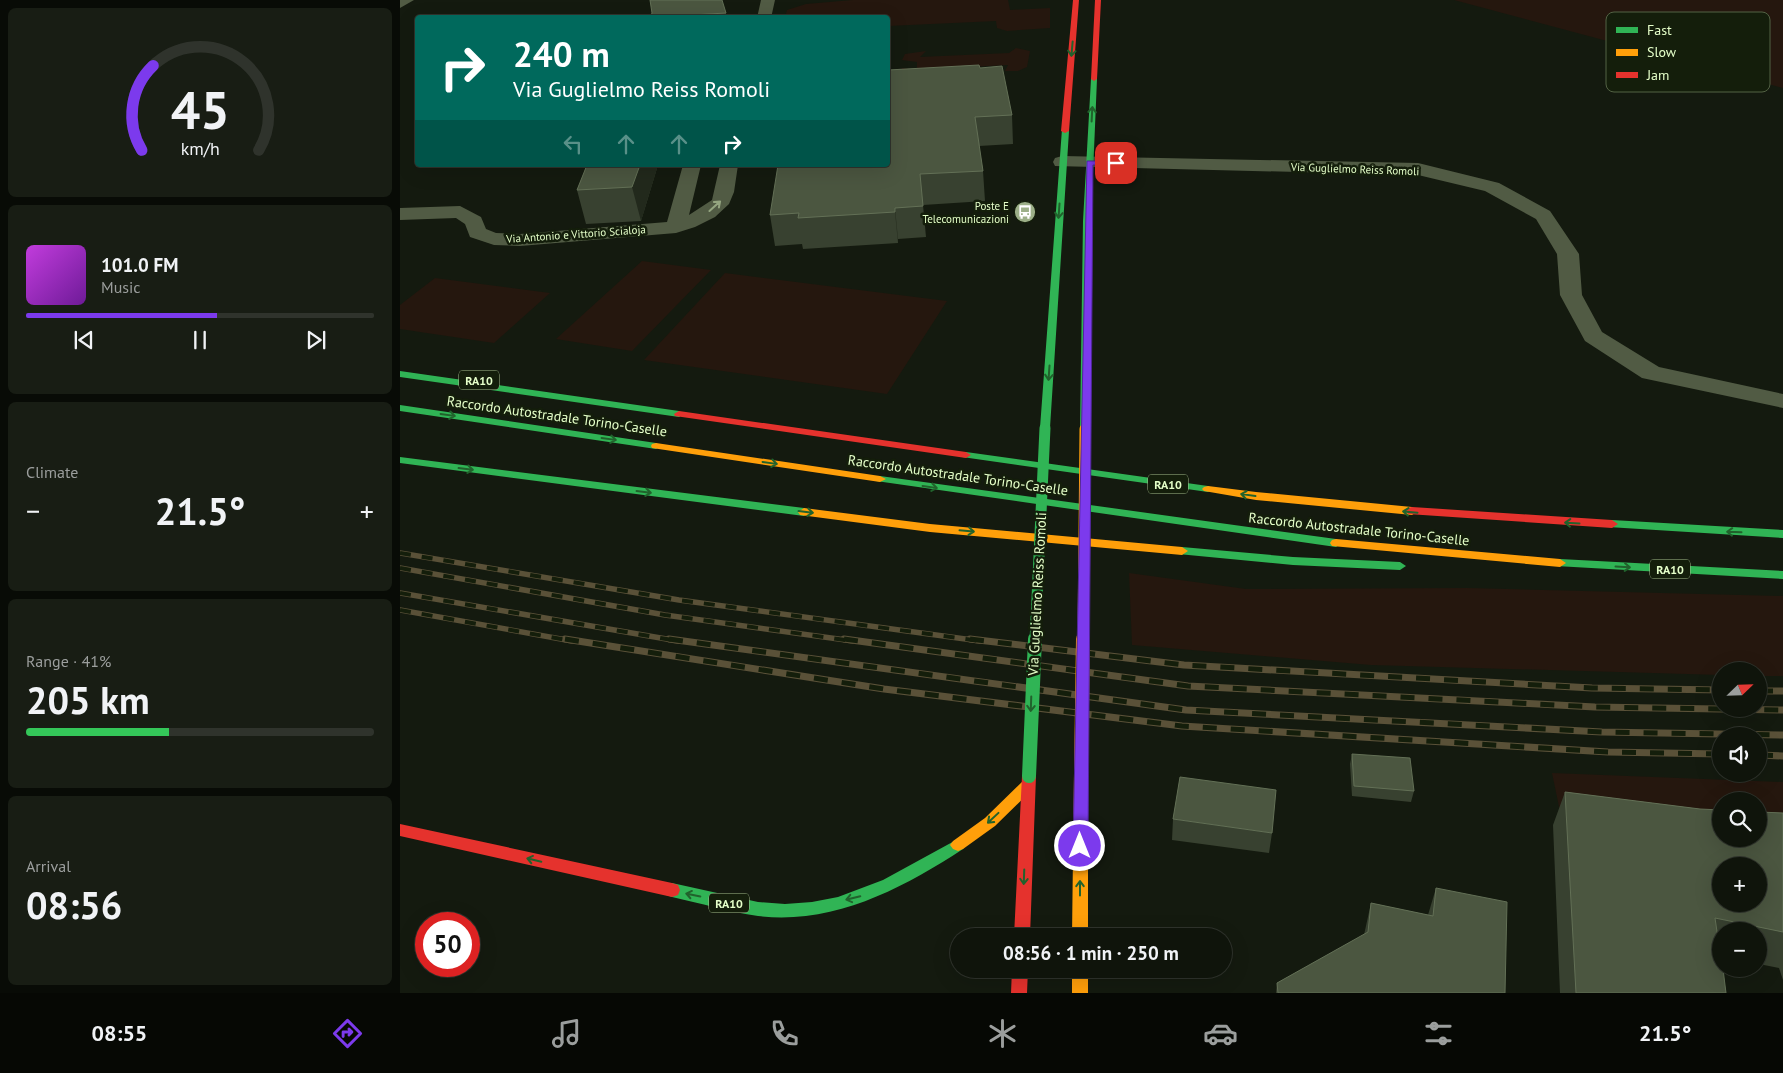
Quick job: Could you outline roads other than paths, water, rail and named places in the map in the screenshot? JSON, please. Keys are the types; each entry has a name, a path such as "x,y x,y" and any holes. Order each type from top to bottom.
{"main road":[{"name":"Via Guglielmo Reiss Romoli","path":"1022,928 1045,428 1062,162 1076,0"},
{"path":"1080,928 1085,429 1090,163 1098,0"},
{"name":"RA10","path":"400,364 558,396"},
{"name":"Raccordo Autostradale Torino-Caselle","path":"400,374 1256,496 1468,516 1783,534"},
{"name":"Raccordo Autostradale Torino-Caselle","path":"400,408 985,495 1326,542 1557,564 1783,575"},
{"path":"400,460 930,528 1293,562 1408,567"},
{"name":"RA10","path":"1465,567 1557,564"},
{"name":"RA10","path":"400,830 759,909 809,909 861,896 899,880 937,858 983,827 1029,780"},
{"path":"1019,993 1020,978"},
{"path":"1080,978 1080,993"}],"street":[{"path":"400,4 406,0"},
{"path":"765,15 768,1 784,0"},
{"name":"Via Guglielmo Reiss Romoli","path":"1062,162 1418,169 1492,187 1544,216 1568,254 1571,295 1593,336 1651,373 1783,402"},
{"path":"676,227 691,167"},
{"name":"Via Antonio e Vittorio Scialoja","path":"400,214 460,212 474,221 477,233 494,239 520,240 676,227 686,225 706,214 721,201 729,167"}],"railway":[{"path":"400,553 679,600 980,641"},
{"path":"400,568 665,615 853,641"},
{"path":"400,593 678,641"},
{"path":"400,610 572,641"},
{"path":"565,639 884,689 1182,726 1608,752 1712,754"},
{"path":"669,639 1186,710 1602,732 1783,735"},
{"path":"844,639 1188,686 1595,707 1783,710"},
{"path":"970,639 1184,665 1592,688 1712,690"},
{"path":"1768,691 1783,691"},
{"path":"1767,755 1783,756"}],"place":[{"name":"Poste E Telecomunicazioni","path":"1025,212"}]}
